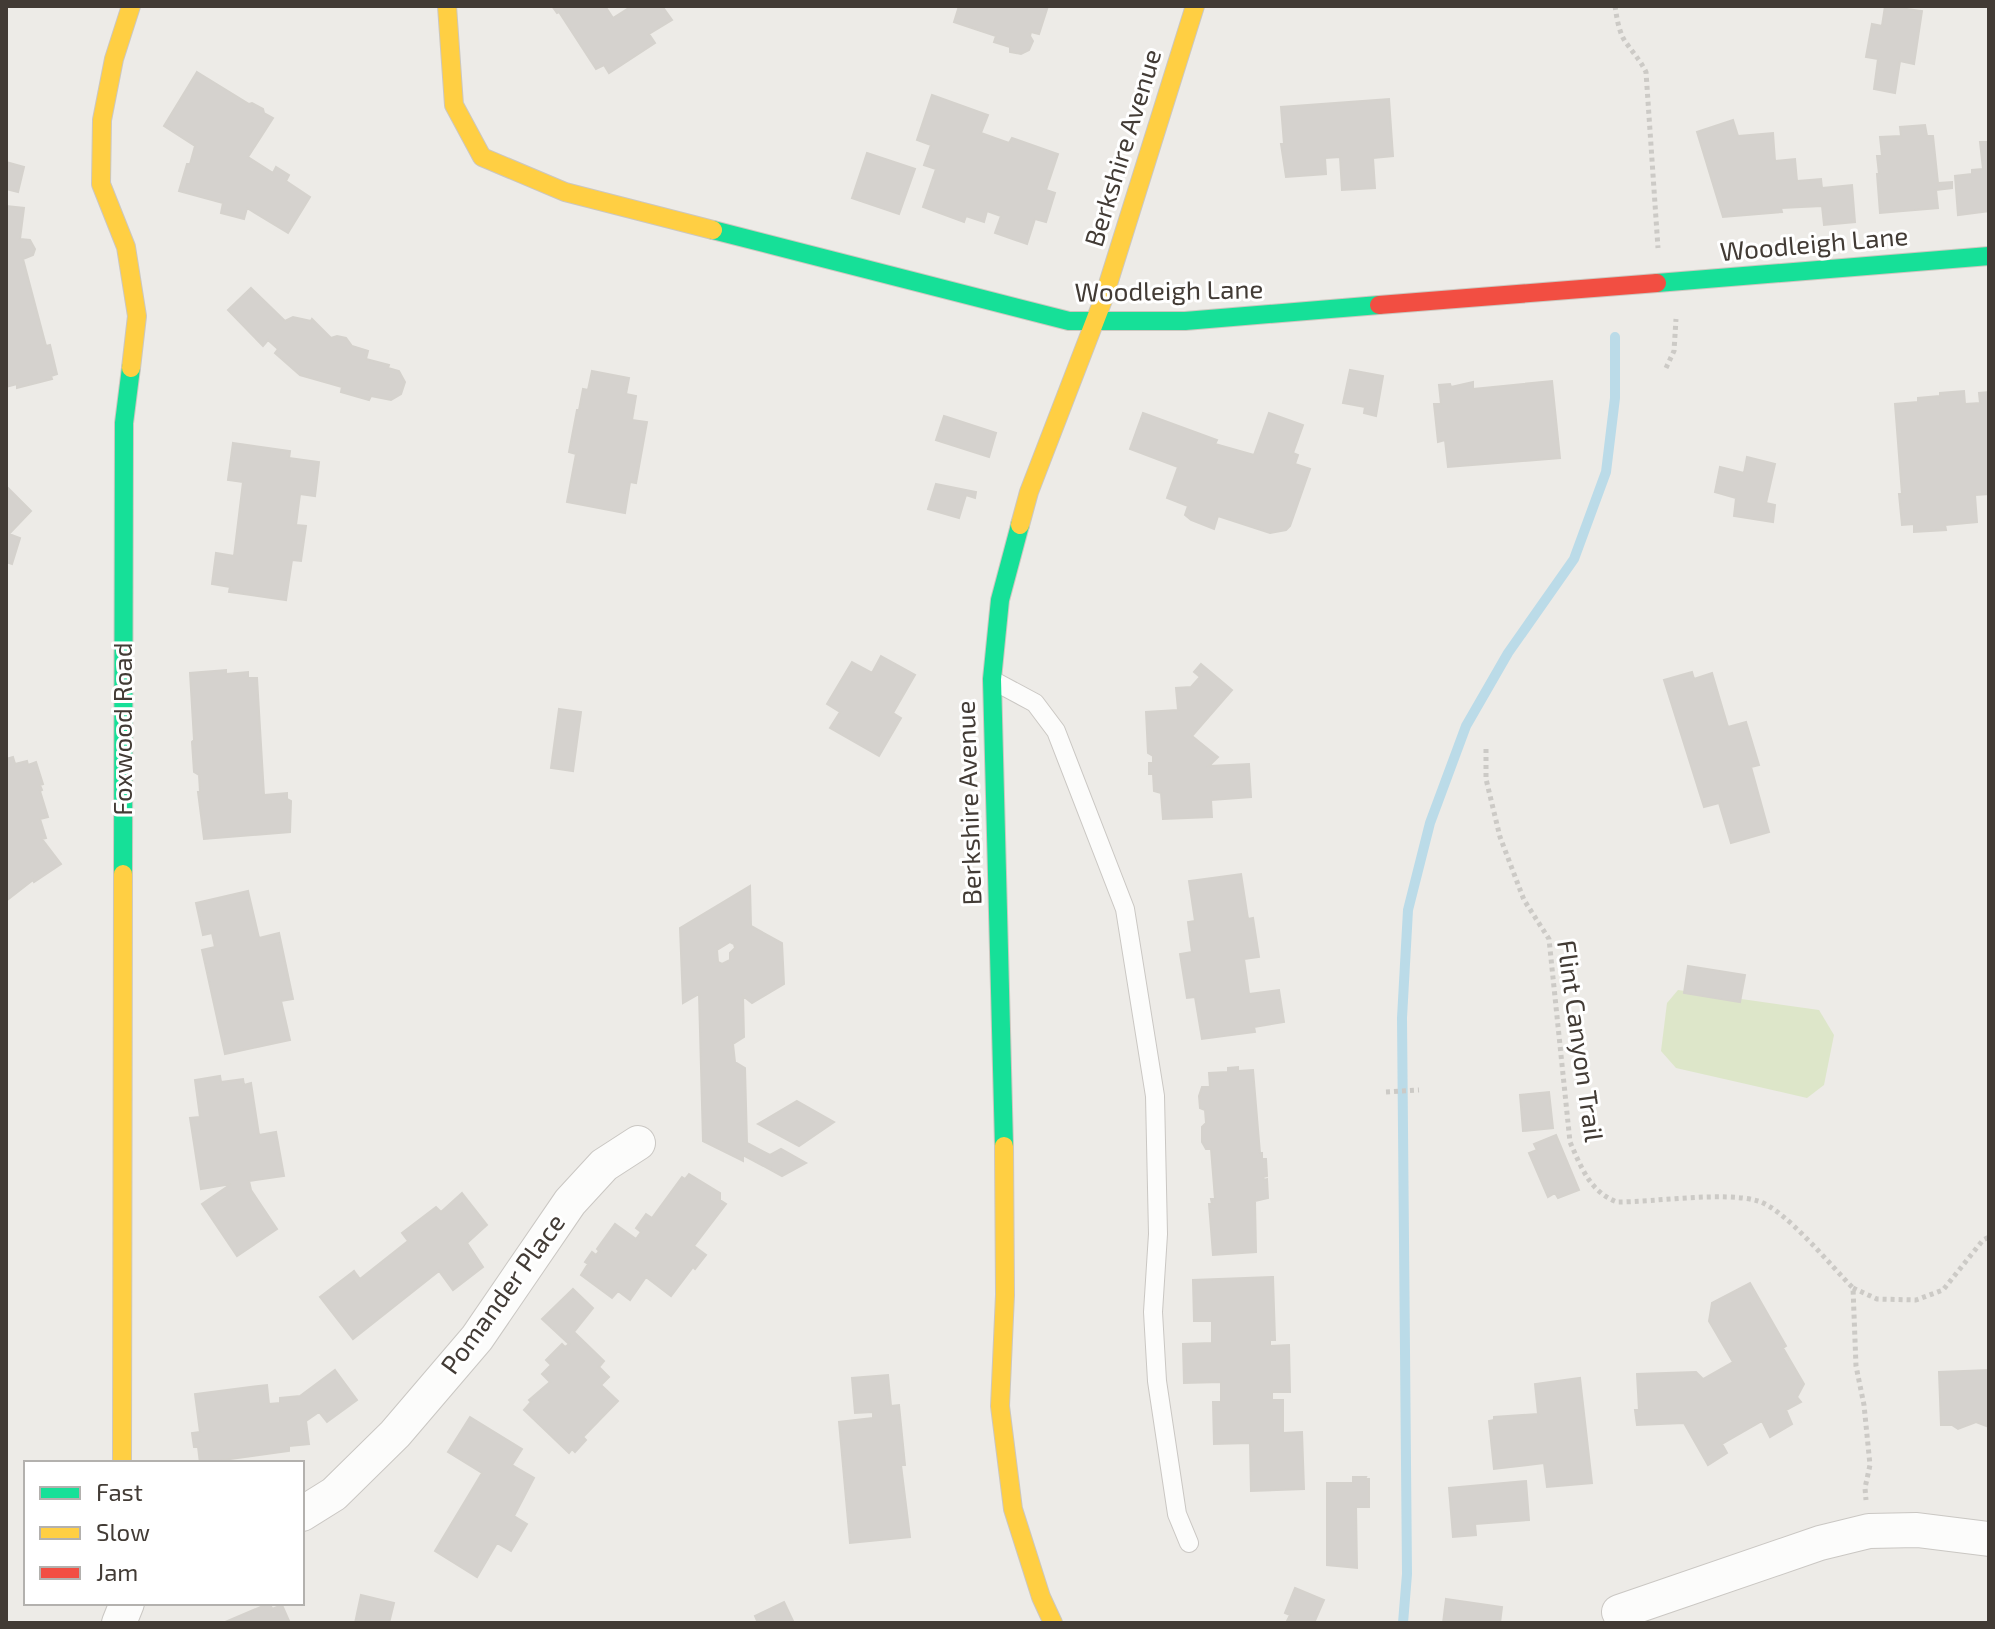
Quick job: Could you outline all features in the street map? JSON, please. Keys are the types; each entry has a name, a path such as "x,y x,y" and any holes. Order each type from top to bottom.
{"street":[{"name":"Foxwood Road","path":"122,1461 124,423 137,316 126,247 101,184 102,120 114,59 131,6"},
{"name":"Woodleigh Lane","path":"447,6 454,105 482,157 565,192 1069,321 1185,321 1989,256"},
{"name":"Berkshire Avenue","path":"1053,1623 1041,1597 1013,1509 1000,1406 1005,1295 1004,1067 992,679 1000,600 1029,492 1096,322 1195,6"},
{"name":"Pomander Place","path":"304,1513 334,1494 395,1434 477,1338 570,1202 604,1165 638,1143"},
{"path":"1619,1612 1820,1543 1869,1531 1917,1530 1989,1539"}],"lane":[{"path":"992,679 1035,703 1056,731 1125,909 1155,1096 1158,1234 1153,1312 1157,1381 1177,1514 1189,1543"}],"path":[{"path":"1615,6 1619,28 1646,72 1659,256"},
{"path":"1666,368 1674,351 1675,306"},
{"name":"Flint Canyon Trail","path":"1486,749 1486,779 1500,837 1520,892 1549,939 1570,1142 1590,1183 1617,1202 1739,1197 1762,1202 1806,1238 1853,1288"},
{"path":"1386,1092 1419,1090"},
{"path":"1869,1531 1865,1488 1870,1465 1864,1405 1856,1366 1853,1288 1877,1299 1916,1300 1943,1290 1983,1240 1989,1237"}],"green space":[{"path":"1678,990 1819,1010 1834,1035 1824,1085 1807,1098 1676,1068 1661,1051 1667,1003"}],"building":[{"path":"552,6 605,6 613,18 632,6 662,6 672,20 649,34 655,43 609,73 604,65 596,69"},
{"path":"959,6 1048,6 1039,34 1031,32 1033,41 1029,50 1021,54 1010,52 1010,47 994,42 996,36 954,22"},
{"path":"1885,6 1922,11 1914,64 1900,61 1895,93 1874,89 1878,59 1866,57 1872,24 1882,26"},
{"path":"197,72 249,104 263,109 273,118 248,157 273,173 276,167 289,175 286,181 310,197 288,233 247,208 244,219 221,213 223,203 179,191 195,146 164,126"},
{"path":"932,95 988,115 981,133 1009,143 1012,138 1058,154 1046,190 1055,193 1046,222 1035,219 1027,244 995,233 1001,216 987,211 984,222 966,216 964,222 923,207 936,169 924,165 931,145 917,140"},
{"path":"1389,99 1393,156 1373,158 1375,188 1342,190 1340,157 1325,158 1326,174 1286,177 1281,144 1284,144 1281,107"},
{"path":"1733,120 1738,136 1773,133 1775,161 1795,159 1797,181 1821,179 1822,188 1852,185 1855,222 1824,225 1822,206 1781,208 1782,212 1723,217 1697,132"},
{"path":"1925,125 1927,136 1933,136 1938,183 1952,182 1952,188 1936,190 1938,208 1880,213 1877,156 1882,156 1880,137 1901,136 1900,127"},
{"path":"1980,142 1989,142 1989,211 1958,215 1955,176 1983,169"},
{"path":"867,153 915,169 899,214 852,198"},
{"path":"6,162 24,167 18,192 6,189"},
{"path":"6,206 24,208 20,239 30,240 35,249 33,255 23,259 46,346 50,345 57,374 51,376 52,379 17,388 17,384 6,387"},
{"path":"251,288 285,321 293,317 312,319 331,338 346,338 352,346 368,351 366,359 399,371 405,382 401,394 391,400 371,396 369,400 341,392 342,387 300,375 275,353 278,349 268,340 263,346 228,310"},
{"path":"1350,370 1383,376 1376,416 1364,413 1365,407 1343,403"},
{"path":"592,371 629,378 626,394 636,396 632,420 647,422 636,483 630,482 625,513 567,502 576,454 569,452 577,410 583,389 588,390"},
{"path":"1552,381 1560,458 1448,467 1445,440 1438,442 1434,404 1441,404 1439,385 1450,384 1451,387 1473,382 1473,389"},
{"path":"1964,391 1965,404 1980,403 1979,393 1989,392 1989,494 1975,495 1977,522 1945,525 1946,530 1914,532 1914,524 1902,525 1895,404 1918,402 1918,398 1940,396 1940,393"},
{"path":"1143,413 1217,440 1215,444 1254,455 1269,413 1303,425 1293,453 1298,455 1295,464 1310,469 1290,526 1286,530 1270,533 1218,516 1214,529 1191,520 1185,515 1188,506 1167,498 1178,467 1130,449"},
{"path":"944,416 996,433 989,457 936,440"},
{"path":"233,443 290,451 289,458 319,462 315,496 300,494 296,525 306,526 301,561 292,560 286,600 229,592 230,587 212,584 216,553 234,556 243,482 228,480"},
{"path":"1747,457 1775,464 1766,503 1775,505 1773,522 1734,516 1736,498 1715,492 1720,467 1744,473"},
{"path":"936,484 976,492 975,498 966,495 959,518 928,509"},
{"path":"8,488 31,511 9,534 20,538 12,564 6,562"},
{"path":"881,656 915,675 893,713 901,718 879,756 830,728 840,712 827,704 852,662 872,673"},
{"path":"1201,664 1232,690 1192,736 1218,757 1209,766 1249,764 1251,797 1211,800 1212,817 1163,819 1161,793 1154,791 1153,774 1149,774 1153,756 1148,753 1146,712 1178,710 1176,688 1191,687 1200,677 1194,672"},
{"path":"226,670 226,674 248,672 248,678 257,678 264,795 287,793 287,799 291,801 290,832 204,839 199,775 194,772 190,673"},
{"path":"1692,672 1694,679 1712,673 1728,727 1746,722 1759,765 1751,767 1769,832 1731,843 1719,803 1704,807 1664,680"},
{"path":"559,709 581,712 573,771 551,768"},
{"path":"13,757 15,764 36,762 48,817 40,819 46,838 42,839 61,864 6,901 6,759"},
{"path":"1241,874 1248,919 1253,918 1259,957 1244,959 1249,994 1279,990 1284,1022 1254,1027 1255,1032 1202,1039 1195,997 1187,998 1180,954 1192,952 1188,922 1195,921 1189,881"},
{"path":"750,886 751,926 782,943 784,984 752,1003 743,996 744,1037 733,1044 735,1062 745,1068 747,1143 770,1155 781,1149 806,1163 782,1176 743,1155 743,1161 703,1141 699,994 683,1003 680,928","holes":["730,942 734,944 730,960 722,964 718,962 717,950"]},
{"path":"248,891 259,938 279,933 293,999 281,1001 290,1040 225,1054 202,950 215,947 212,933 203,935 196,903"},
{"path":"1688,966 1745,975 1740,1002 1684,993"},
{"path":"1238,1067 1238,1071 1253,1070 1260,1153 1262,1159 1266,1159 1267,1176 1263,1177 1267,1179 1268,1198 1255,1201 1256,1252 1213,1255 1209,1204 1212,1204 1211,1199 1215,1199 1211,1149 1206,1149 1202,1142 1202,1127 1206,1123 1199,1096 1202,1087 1210,1087 1209,1073 1228,1072 1228,1068"},
{"path":"220,1076 221,1082 243,1079 244,1085 251,1083 259,1135 276,1132 284,1176 249,1181 251,1190 277,1229 237,1256 202,1204 231,1184 201,1189 190,1118 200,1117 195,1080"},
{"path":"1549,1092 1553,1128 1523,1131 1520,1095"},
{"path":"797,1101 834,1122 799,1146 758,1124"},
{"path":"1556,1135 1579,1190 1558,1198 1555,1193 1548,1197 1529,1153 1537,1150 1534,1144"},
{"path":"689,1174 720,1193 720,1200 726,1204 694,1246 706,1255 671,1296 646,1277 630,1300 618,1291 612,1298 581,1275 588,1264 585,1262 592,1252 596,1255 615,1224 636,1239 641,1232 636,1228 646,1214 652,1218 682,1177 685,1179"},
{"path":"462,1193 487,1225 467,1243 483,1267 453,1290 439,1271 353,1339 320,1297 354,1271 360,1279 408,1241 402,1233 436,1207 441,1212"},
{"path":"1273,1277 1275,1340 1270,1340 1270,1346 1289,1345 1290,1392 1272,1392 1272,1400 1283,1400 1283,1433 1302,1432 1304,1489 1251,1491 1250,1443 1214,1444 1213,1402 1221,1402 1221,1382 1184,1383 1183,1344 1212,1343 1212,1321 1194,1321 1193,1280"},
{"path":"1750,1283 1804,1384 1797,1397 1801,1402 1786,1410 1792,1424 1770,1437 1762,1421 1722,1444 1727,1453 1708,1465 1684,1423 1637,1425 1637,1374 1696,1372 1703,1379 1733,1362 1709,1321 1712,1303"},
{"path":"573,1289 593,1308 574,1332 604,1361 599,1367 609,1377 601,1385 618,1401 583,1437 586,1440 575,1452 572,1449 569,1453 524,1410 531,1402 529,1400 550,1382 542,1374 551,1365 546,1360 562,1344 565,1347 569,1344 542,1319"},
{"path":"335,1370 357,1400 327,1422 319,1412 306,1421 309,1444 289,1446 289,1451 200,1461 192,1433 200,1432 195,1394 267,1385 269,1404 280,1403 280,1398 300,1396"},
{"path":"1989,1370 1989,1427 1976,1422 1958,1429 1952,1425 1941,1425 1939,1372"},
{"path":"888,1375 891,1406 899,1405 905,1465 901,1465 910,1537 850,1543 839,1422 873,1418 873,1412 855,1413 852,1378"},
{"path":"1580,1378 1592,1483 1547,1487 1544,1463 1494,1469 1489,1421 1494,1417 1538,1414 1535,1384"},
{"path":"470,1417 522,1449 512,1465 534,1478 514,1516 527,1524 511,1551 497,1543 477,1577 435,1551 482,1473 448,1452"},
{"path":"1353,1477 1369,1479 1369,1507 1356,1507 1357,1568 1327,1565 1327,1483 1353,1483"},
{"path":"1526,1481 1529,1520 1475,1524 1476,1535 1453,1537 1449,1488"},
{"path":"1295,1588 1324,1600 1314,1623 1286,1623 1290,1615 1285,1613"},
{"path":"361,1595 394,1603 389,1623 355,1623"},
{"path":"1446,1599 1502,1607 1500,1623 1443,1623"},
{"path":"784,1602 794,1623 758,1623 755,1616"},
{"path":"265,1605 271,1605 272,1609 282,1605 290,1623 223,1623"}],"waterway":[{"path":"1403,1623 1407,1574 1402,1018 1408,910 1430,823 1466,726 1508,653 1574,559 1606,472 1615,398 1615,337"}],"traffic: fast":[{"path":"713,230 1069,321 1185,321 1379,305"},
{"path":"1657,283 1989,256"},
{"path":"123,874 124,423 131,368"},
{"path":"1004,1146 992,679 1000,600 1020,525"}],"traffic: slow":[{"path":"131,6 114,59 102,120 101,184 126,247 137,316 131,368"},
{"path":"447,6 454,105 482,157 565,192 713,230"},
{"path":"1020,525 1029,492 1103,300 1195,6"},
{"path":"122,1461 123,874"},
{"path":"1004,1146 1005,1295 1000,1406 1013,1509 1041,1597 1053,1623"}],"traffic: jam":[{"path":"1379,305 1657,283"}]}
